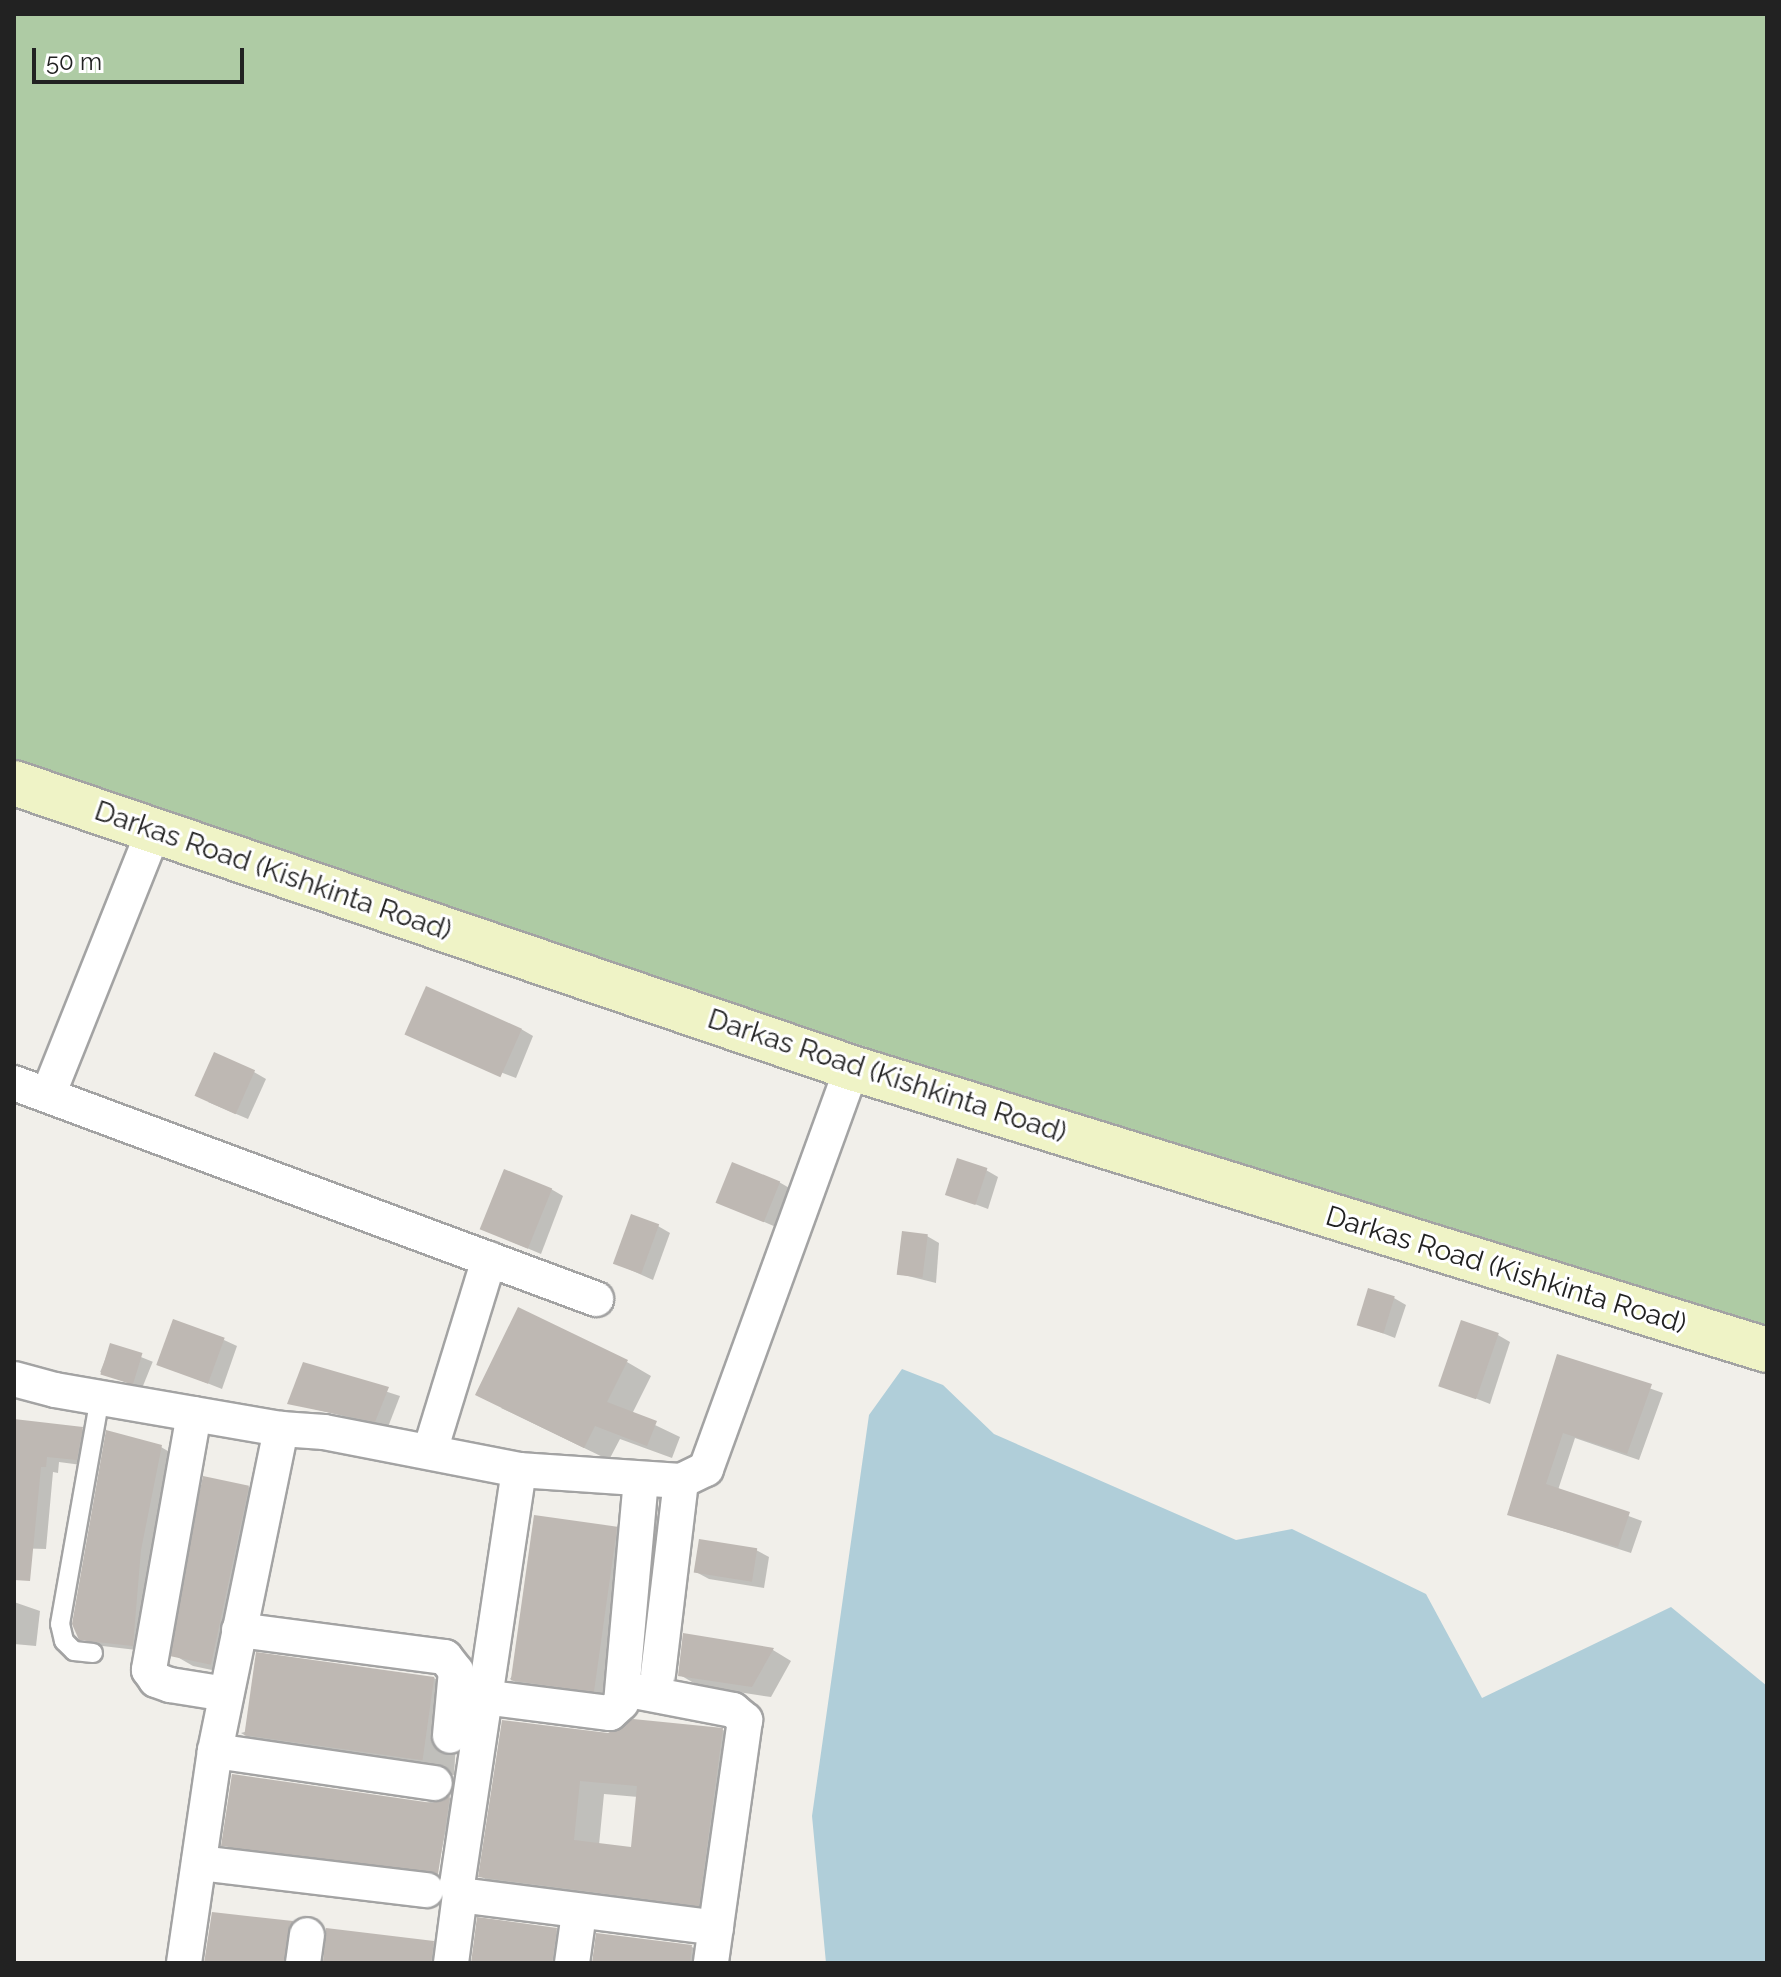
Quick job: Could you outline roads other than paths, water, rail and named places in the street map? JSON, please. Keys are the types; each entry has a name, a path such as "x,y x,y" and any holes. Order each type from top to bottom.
{"main road":[{"name":"Darkas Road (Kishkinta Road)","path":"14,783 852,1068 1767,1350"}],"street":[{"path":"48,1095 154,830"},
{"path":"14,1379 100,1398 430,1451 519,1470 641,1481 681,1481 706,1469 852,1068"},
{"path":"14,1083 596,1299"},
{"path":"430,1451 489,1259"},
{"path":"194,1414 149,1670 156,1680 170,1685 226,1694"},
{"path":"184,1963 215,1751 281,1429"},
{"path":"428,1963 440,1901 457,1884 519,1470"},
{"path":"483,1697 610,1713 621,1703 641,1481"},
{"path":"658,1674 681,1481"},
{"path":"239,1630 445,1657 456,1671 450,1736"},
{"path":"624,1689 733,1710 745,1720 711,1963"},
{"path":"215,1751 435,1783"},
{"path":"199,1863 440,1901 716,1928"},
{"path":"440,1901 451,1963"},
{"path":"572,1963 579,1913"}],"lane":[{"path":"93,1653 74,1651 64,1641 60,1624 100,1398"}],"water":[{"path":"902,1369 943,1385 994,1434 1236,1540 1292,1529 1426,1594 1482,1698 1671,1607 1767,1686 1767,1963 826,1963 812,1816 869,1415"}]}
